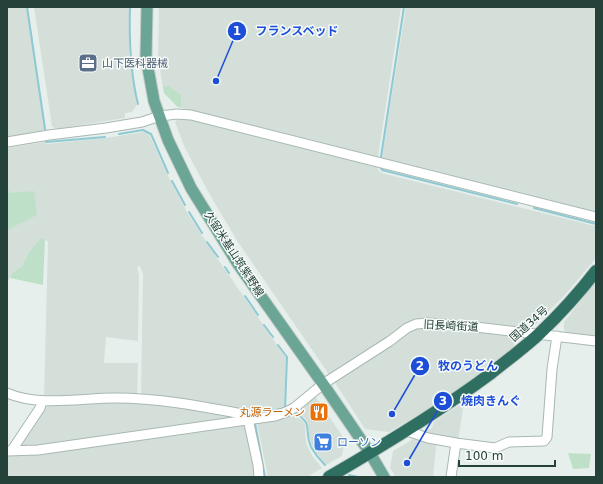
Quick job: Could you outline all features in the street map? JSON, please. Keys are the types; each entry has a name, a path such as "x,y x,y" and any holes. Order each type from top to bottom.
{"highway":[{"name":"国道34号","path":"329,477 370,454 464,393 538,334 566,307 596,271"}],"main road":[{"name":"久留米基山筑紫野線","path":"147,7 146,57 154,101 168,140 191,188 238,264 323,384 384,477"}],"street":[{"path":"7,142 142,122 160,116 177,114 191,115 596,217"},
{"name":"旧長崎街道","path":"9,451 38,450 275,416 286,412 323,384 390,341 407,328 416,324 428,323 476,326 596,341"},
{"path":"407,430 428,438 495,448 509,442 544,441 547,438 552,369 557,336"},
{"path":"7,393 12,396 42,401 115,398 162,401 242,414 248,419 258,465 259,477"},
{"path":"9,451 40,408 42,401"},
{"path":"451,477 456,443"}],"shaded area":[{"path":"7,7 28,7 46,130 7,137"},
{"path":"34,7 130,7 129,57 137,105 132,112 125,113 125,118 56,129 52,126"},
{"path":"159,7 401,7 378,157 178,107 164,93 158,59"},
{"path":"406,7 596,7 596,212 382,158"},
{"path":"179,117 377,166 381,173 595,226 596,258 564,296 536,324 525,328 430,320 330,376 238,242 210,195 185,148 175,122"},
{"path":"144,132 149,134 167,174 188,214 286,358 284,407 270,410 253,408 251,411 189,401 141,396 143,274 140,266 137,267 139,275 138,341 106,337 104,363 138,363 137,396 44,399 48,242 42,237 29,252 22,266 12,273 7,283 7,230 10,193 7,186 7,148 44,142 46,144 106,138"},
{"path":"596,281 596,338 568,334 564,330 564,322"},
{"path":"427,326 510,334 514,337 515,342 513,347 469,383 389,432 365,429 334,381 408,330"},
{"path":"315,396 345,440 342,456 326,465 313,448 309,437 308,424 305,418 294,411"},
{"path":"115,401 164,404 230,416 229,419 36,446 19,446 44,408 52,404"},
{"path":"464,402 458,442 437,439 433,477 396,477 390,468 393,451 432,428 434,422"},
{"path":"291,414 302,420 305,425 306,443 311,454 322,468 307,477 268,477 257,423"},
{"path":"246,424 256,477 7,477 7,454"}],"green space":[{"path":"163,86 169,86 181,95 181,107 178,107 164,93"},
{"path":"7,186 10,193 34,191 37,215 7,230"},
{"path":"42,237 45,240 43,285 10,278 12,273 22,266 29,252"},
{"path":"568,453 591,454 589,468 573,469"}],"waterway":[{"path":"27,7 45,129"},
{"path":"130,7 131,56 133,80 138,104"},
{"path":"381,157 404,7"},
{"path":"119,134 143,130 151,134 168,173"},
{"path":"46,142 105,137"},
{"path":"380,167 382,170 517,204"},
{"path":"172,181 185,205"},
{"path":"534,208 596,224"},
{"path":"189,212 202,233"},
{"path":"207,242 218,257"},
{"path":"225,267 229,273"},
{"path":"245,296 258,315"},
{"path":"264,325 273,337"},
{"path":"255,410 270,411 285,408 287,357 278,345"},
{"path":"294,412 304,420 311,447 325,465"},
{"path":"255,423 265,477"},
{"path":"349,475 358,477"}],"place":[{"name":"山下医科器械","path":"88,63"},
{"name":"フランスベッド","path":"216,81"},
{"name":"丸源ラーメン","path":"319,412"},
{"name":"牧のうどん","path":"392,414"},
{"name":"ローソン","path":"323,442"},
{"name":"焼肉きんぐ","path":"407,463"}]}
